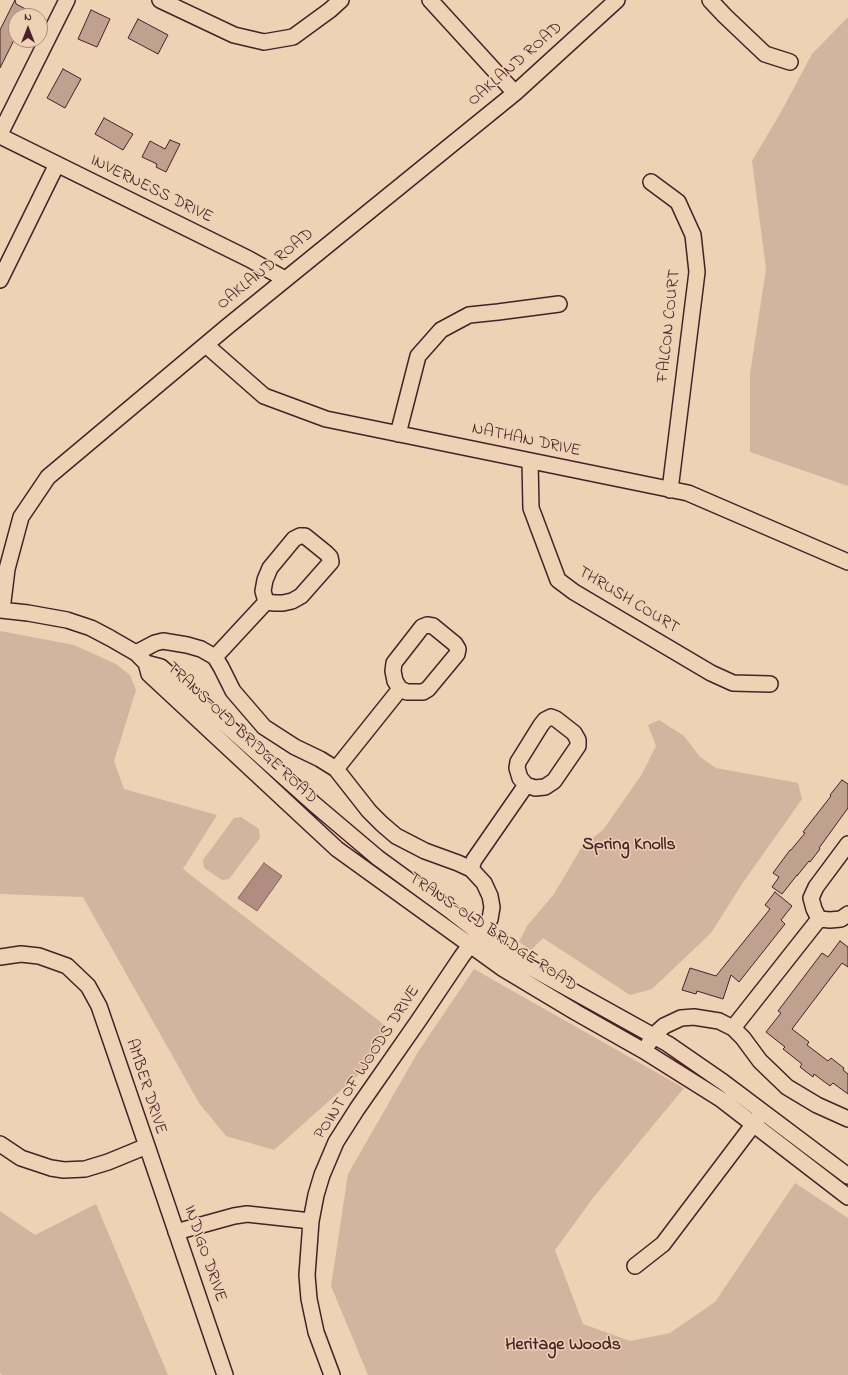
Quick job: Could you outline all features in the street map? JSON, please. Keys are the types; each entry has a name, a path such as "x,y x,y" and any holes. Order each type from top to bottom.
{"street":[{"path":"0,135 67,0"},
{"path":"160,0 234,35 264,42 294,37 341,0"},
{"path":"430,0 515,93"},
{"name":"OAKLAND ROAD","path":"1,610 7,569 21,517 48,477 285,279 515,93 617,0"},
{"path":"710,0 764,54 790,62"},
{"name":"INVERNESS DRIVE","path":"0,135 250,259 285,279"},
{"path":"0,280 57,164"},
{"name":"FALCON COURT","path":"651,182 678,202 693,235 697,272 670,490"},
{"path":"398,434 418,356 441,330 469,314 498,312 559,304"},
{"name":"NATHAN DRIVE","path":"206,345 264,396 326,419 688,493 848,562"},
{"name":"THRUSH COURT","path":"530,461 530,508 558,580 574,592 711,673 733,683 770,684"},
{"path":"300,536 305,536 330,558 331,562 327,568 301,596 292,601 283,603 266,602 263,591 265,580 270,568 294,539 300,536"},
{"path":"215,657 266,602"},
{"name":"TRANS-OLD BRIDGE ROAD","path":"1,610 68,620 91,628 110,638 141,658 149,674 337,849 476,939 506,954 668,1044 723,1082 848,1176"},
{"path":"427,625 433,626 455,644 458,649 458,654 428,689 423,692 416,693 407,692 400,689 395,681 393,671 394,663 422,627 427,625"},
{"path":"141,658 155,643 167,642 201,649 215,657 233,691 264,727 295,747 336,768 369,811 396,836 425,851 470,869 474,860 526,785"},
{"path":"336,768 400,689"},
{"path":"551,717 556,719 574,733 578,740 578,746 554,781 545,787 535,788 526,785 520,778 517,768 518,762 546,720 551,717"},
{"path":"819,919 811,898 816,887 848,844"},
{"name":"POINT OF WOODS DRIVE","path":"332,1375 316,1332 309,1299 307,1276 311,1221 316,1195 322,1175 336,1142 357,1108 462,956 490,919 492,907 490,896 484,883 470,869"},
{"path":"819,919 841,919 848,914"},
{"path":"733,1028 819,919"},
{"name":"TRANS-OLD BRIDGE ROAD","path":"476,939 502,968 644,1051 722,1100 848,1196"},
{"name":"AMBER DRIVE","path":"0,957 21,954 39,956 68,966 88,986 99,1006 147,1146 108,1162 85,1169 64,1170 51,1168 21,1158 0,1144"},
{"path":"644,1051 653,1036 664,1026 681,1018 694,1017 720,1021 733,1028 743,1038 760,1061 787,1087 817,1105 848,1119"},
{"path":"635,1266 663,1244 763,1112"},
{"name":"INDIGO DRIVE","path":"147,1146 225,1375"},
{"path":"176,1232 234,1216 247,1214 311,1221"}],"shaded area":[{"path":"848,17 848,486 750,452 750,374 766,269 752,161 781,112 812,54"},
{"path":"0,631 74,645 116,664 130,675 136,690 114,761 124,789 217,815 183,869 387,1027 366,1068 274,1150 226,1136 199,1103 83,897 0,894"},
{"path":"659,720 684,736 700,757 716,768 798,783 802,799 742,884 711,933 652,989 630,995 543,938 531,950 519,942 527,926 554,894 583,845 603,830 642,774 656,746 648,725"},
{"path":"241,817 259,829 260,838 229,879 222,880 204,868 203,860 234,818"},
{"path":"264,863 282,876 257,911 238,898"},
{"path":"474,969 684,1088 593,1198 555,1250 583,1324 630,1341 670,1333 715,1302 795,1183 848,1218 848,1375 368,1375 331,1286 348,1174 418,1052"},
{"path":"96,1204 168,1375 2,1375 0,1373 0,1211 35,1235"}],"building":[{"path":"15,0 16,4 24,8 11,8"},
{"path":"91,10 110,19 97,47 78,39"},
{"path":"8,14 8,48 10,48 0,68 0,30"},
{"path":"138,19 168,35 158,54 128,38"},
{"path":"63,69 81,79 65,108 47,98"},
{"path":"104,118 133,134 123,150 95,134"},
{"path":"170,140 180,144 166,172 156,167 157,164 142,157 150,141 165,149"},
{"path":"842,780 848,784 848,808 819,848 820,849 782,894 772,887 779,877 773,873 805,833 803,832"},
{"path":"775,892 792,906 781,920 785,924 739,982 731,975 723,999 697,991 696,994 682,990 690,968 716,976 770,909 765,905"},
{"path":"840,941 848,947 848,967 842,963 792,1029 809,1042 807,1045 828,1061 831,1058 844,1068 843,1070 848,1074 848,1094 833,1083 830,1086 814,1074 813,1077 800,1067 802,1064 783,1049 785,1047 766,1032 781,1013 778,1011 822,953 828,957"}],"district":[{"name":"Spring Knolls","path":"629,846"},
{"name":"Heritage Woods","path":"563,1346"}]}
